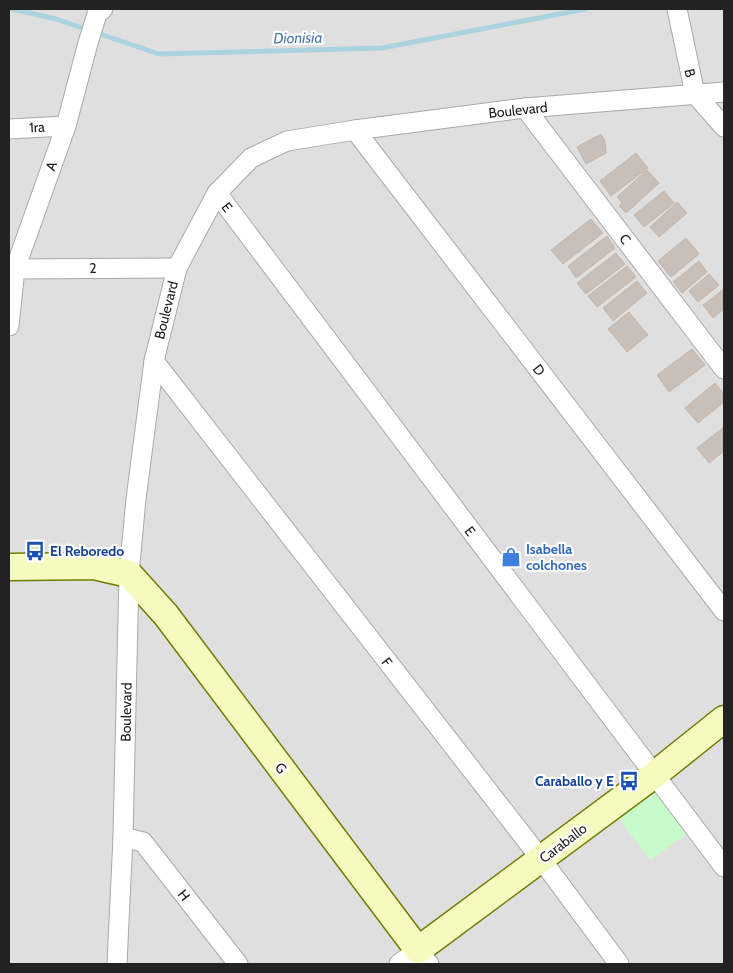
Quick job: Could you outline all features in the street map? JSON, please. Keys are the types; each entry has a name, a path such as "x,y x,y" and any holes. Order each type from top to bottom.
{"street":[{"name":"A","path":"9,326 12,269 66,126 88,44 100,11"},
{"name":"B","path":"677,14 695,94 724,126"},
{"name":"Boulevard","path":"117,964 129,574 136,499 154,361 176,268 217,193 251,158 287,141 354,130 525,108 724,92"},
{"name":"C","path":"525,108 724,370"},
{"name":"1ra","path":"9,129 66,126"},
{"name":"D","path":"354,130 724,611"},
{"name":"E","path":"217,193 724,868"},
{"name":"2","path":"12,269 176,268"},
{"name":"F","path":"154,361 541,859 619,964"},
{"path":"9,567 94,566 129,574"},
{"name":"G","path":"129,574 166,615 415,960"},
{"name":"Caraballo","path":"415,960 541,859 654,775 724,718"},
{"name":"H","path":"122,837 143,842 238,964"}],"shaded area":[{"path":"9,9 724,9 724,964 9,964"}],"green space":[{"path":"658,789 689,833 650,860 619,819"}],"building":[{"path":"601,134 605,141 606,153 586,164 577,147"},
{"path":"636,153 648,168 611,196 600,181"},
{"path":"647,170 659,183 626,213 619,206 622,203 617,197"},
{"path":"664,191 674,203 644,227 634,215"},
{"path":"677,202 687,213 659,237 650,227"},
{"path":"591,219 603,233 563,264 551,250"},
{"path":"607,236 615,248 576,278 568,266"},
{"path":"686,238 699,254 671,277 658,261"},
{"path":"616,253 625,264 586,294 577,283"},
{"path":"699,261 707,272 682,293 673,282"},
{"path":"627,266 636,277 597,307 588,296"},
{"path":"709,274 719,285 698,302 689,291"},
{"path":"637,281 647,293 613,321 603,308"},
{"path":"724,289 724,309 713,318 703,305"},
{"path":"629,312 648,335 627,352 608,329"},
{"path":"692,349 705,365 669,392 657,375"},
{"path":"715,383 724,394 724,402 698,423 685,408"},
{"path":"724,427 724,451 709,463 697,448"}],"waterway":[{"name":"Dionisia","path":"13,9 56,19 159,54 382,48 586,9"}],"place":[{"name":"El Reboredo","path":"35,551"},
{"name":"Isabella colchones","path":"511,557"},
{"name":"Caraballo y E","path":"629,781"}]}
